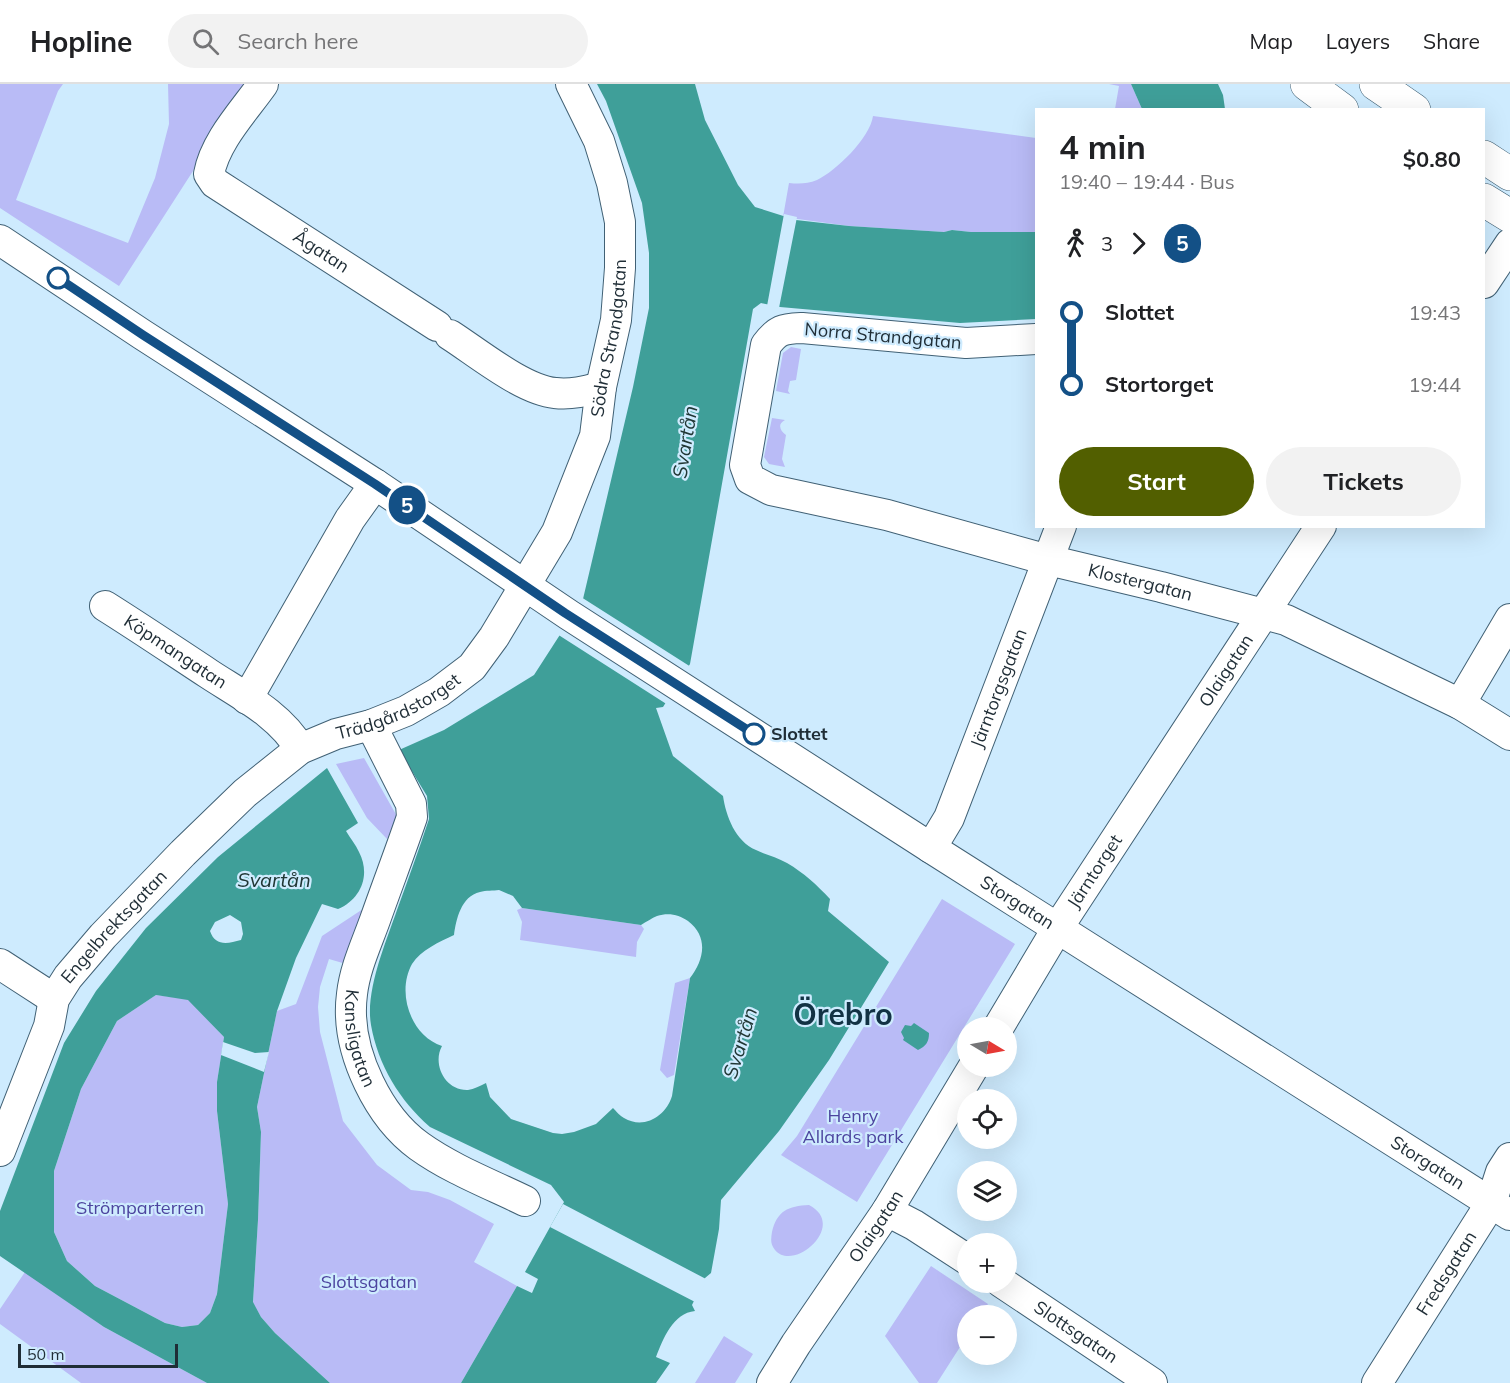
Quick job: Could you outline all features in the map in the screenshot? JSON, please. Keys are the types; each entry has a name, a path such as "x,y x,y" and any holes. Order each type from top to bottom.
{"main road":[{"path":"1307,84 1338,108"},
{"path":"1376,84 1411,108"},
{"path":"1485,158 1510,174"},
{"path":"1485,201 1510,216"}],"street":[{"name":"Ågatan","path":"263,84 227,134 211,162 209,174 215,183 528,386 554,393 578,393 601,387"},
{"name":"Södra Strandgatan","path":"526,585 557,532 595,436 601,387 616,320 620,268 620,222 599,141 571,84"},
{"name":"Storgatan","path":"0,240 375,484 569,615 1500,1209"},
{"path":"1485,282 1510,244"},
{"name":"Norra Strandgatan","path":"750,479 745,465 766,345 775,333 786,328 802,328 966,344 1035,339"},
{"name":"Klostergatan","path":"750,479 771,490 887,515 1048,560 1286,620 1460,704 1510,735"},
{"path":"300,749 293,736 282,724 247,699 350,519 375,484"},
{"name":"Järntorgsgatan","path":"931,848 949,818 1060,528"},
{"name":"Olaigatan","path":"1133,813 1320,528"},
{"name":"Trädgårdstorget","path":"300,749 336,734 371,725 406,711 439,692 472,667 494,637 526,585"},
{"name":"Köpmangatan","path":"105,606 247,699"},
{"path":"1460,704 1510,619"},
{"name":"Kansligatan","path":"371,725 411,804 412,817 357,969 352,996 355,1047 365,1076 377,1100 395,1125 419,1146 525,1201"},
{"name":"Engelbrektsgatan","path":"0,1151 49,1026 54,999 68,977 183,853 245,793 300,749"},
{"name":"Järntorget","path":"1057,928 1133,813"},
{"path":"1004,1017 1057,928"},
{"path":"0,964 54,999"},
{"name":"Olaigatan","path":"772,1383 795,1344 887,1211 967,1077"},
{"name":"Fredsgatan","path":"1377,1383 1500,1209 1501,1172 1510,1158"},
{"path":"887,1211 914,1225 957,1253"},
{"name":"Slottsgatan","path":"1017,1293 1152,1383"}],"green space":[{"path":"0,84 63,84 58,91 16,200 128,243 155,178 169,124 168,84 249,84 119,286 0,208"},
{"path":"1109,84 1131,84 1142,108 1115,108 1119,86"},
{"path":"873,116 1035,138 1035,232 952,230 944,232 849,226 783,217 789,183 803,183 825,176 851,153 871,125"},
{"path":"791,347 801,349 796,380 790,381 788,391 790,394 776,391 783,353"},
{"path":"772,418 785,420 780,425 786,435 782,459 785,467 769,464 764,457"},
{"path":"364,758 398,818 387,839 367,818 336,764"},
{"name":"Henry Allards park","path":"942,899 1015,944 970,1017 957,1017 957,1039 857,1202 781,1155 797,1136"},
{"name":"Slottsgatan","path":"366,907 346,964 329,959 320,987 318,1007 320,1032 343,1121 377,1165 411,1190 428,1192 450,1200 494,1224 474,1262 517,1286 461,1383 330,1383 275,1333 261,1317 253,1303 261,1132 257,1107 277,1011 296,1004 322,936"},
{"path":"522,908 641,925 644,929 637,942 636,957 520,940 522,922 517,910"},
{"path":"690,978 674,1075 667,1078 660,1070 675,983"},
{"name":"Strömparterren","path":"156,995 188,999 224,1037 217,1082 217,1111 228,1204 217,1294 210,1313 198,1325 182,1327 165,1323 95,1286 67,1261 54,1232 54,1171 81,1089 117,1021"},
{"path":"809,1205 820,1214 823,1224 814,1244 794,1255 784,1255 775,1250 771,1239 774,1225 780,1214 789,1208"},
{"path":"931,1266 957,1283 957,1293 972,1293 988,1304 957,1305 957,1352 937,1383 919,1383 885,1336"},
{"path":"25,1272 104,1327 207,1383 81,1383 0,1324 0,1309"},
{"path":"724,1336 753,1354 735,1383 695,1383"}],"water":[{"path":"597,84 695,84 705,120 738,185 755,207 796,220 849,226 944,232 952,230 1035,232 1035,319 960,323 780,307 761,303 753,309 690,664 663,707 656,708 673,756 723,796 729,820 742,841 756,850 787,863 810,880 830,899 828,911 889,962 829,1060 779,1131 721,1200 719,1229 711,1273 705,1278 692,1305 695,1311 681,1316 666,1335 656,1357 670,1363 656,1383 461,1383 517,1286 532,1293 538,1279 525,1272 564,1202 551,1185 430,1127 400,1094 379,1054 374,1040 370,1012 374,982 382,951 429,819 427,796 399,750 444,730 534,675 583,599 633,387 649,308 649,253 642,203 606,101","holes":["499,890 513,896 522,908 641,925 666,914 681,917 695,927 702,941 702,949 699,964 690,978 672,1096 665,1110 653,1119 646,1122 632,1121 613,1108 596,1124 574,1132 553,1133 511,1119 490,1097 486,1083 470,1090 460,1089 453,1086 443,1075 439,1061 442,1046 431,1041 422,1033 409,1012 406,988 407,975 412,964 431,947 454,935 461,909 468,898 474,894"]},
{"path":"1131,84 1218,84 1225,108 1142,108"},
{"name":"Svartån","path":"327,768 358,823 346,831 358,849 362,861 364,878 362,885 353,899 338,909 322,904 296,958 277,1011 257,1107 261,1132 253,1302 261,1317 275,1333 330,1383 207,1383 104,1327 0,1256 0,1211 64,1043 96,991 146,928 218,857","holes":["230,915 241,922 243,934 241,940 222,943 215,939 210,931 215,922","156,995 188,1000 224,1037 217,1082 217,1111 228,1204 217,1294 210,1313 198,1325 182,1327 165,1323 95,1286 67,1261 54,1232 54,1171 81,1089 117,1021"]},
{"path":"914,1023 929,1033 927,1043 918,1050 903,1040 901,1032 905,1025 911,1026"}],"pier":[{"path":"784,214 797,217 779,308 767,306"},
{"path":"581,597 691,667 668,705 557,634"},
{"path":"223,1042 255,1053 269,1052 264,1072 221,1055"},
{"path":"563,1204 706,1279 697,1303 550,1227"}],"bus line":[{"name":"5","path":"58,278 375,484 565,613 754,734"}],"place":[{"name":"Slottet","path":"754,734"}],"district":[{"name":"Örebro","path":"843,1015"}]}
